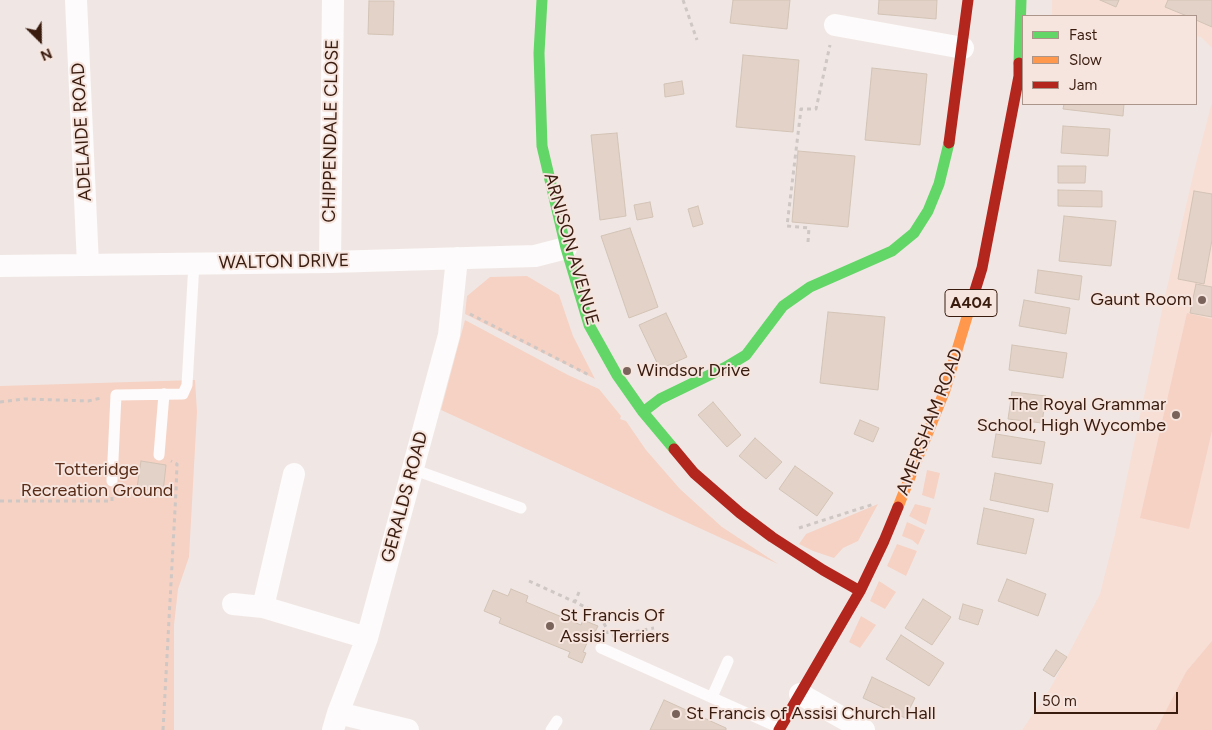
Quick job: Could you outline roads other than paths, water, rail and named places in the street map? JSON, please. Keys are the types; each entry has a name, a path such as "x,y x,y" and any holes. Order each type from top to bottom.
{"street":[{"name":"ADELAIDE ROAD","path":"76,0 88,264"},
{"name":"CHIPPENDALE CLOSE","path":"330,262 333,0"},
{"name":"ARNISON AVENUE","path":"542,0 539,53 542,146 566,248 589,325 617,375 643,412 694,473 740,513 772,537 823,570 860,590"},
{"path":"643,412 660,399 726,367 746,355 783,306 803,292 892,251 914,233 928,211 939,184 950,140 968,0"},
{"name":"AMERSHAM ROAD","path":"779,729 860,590 884,542 945,390 982,268 1018,76 1021,0"},
{"path":"835,25 963,48"},
{"name":"WALTON DRIVE","path":"0,266 330,262 535,256 566,248"},
{"name":"GERALDS ROAD","path":"335,721 367,638 449,335 456,258"},
{"path":"263,607 294,474"},
{"path":"233,604 263,607 367,638"},
{"path":"800,694 864,730"},
{"path":"335,721 408,730"}],"lane":[{"path":"112,481 116,395 183,394 187,385 194,263"},
{"path":"159,455 164,394"},
{"path":"412,469 521,508"},
{"path":"601,648 779,729"},
{"path":"712,697 728,661"}],"place":[{"name":"Gaunt Room","path":"1202,300"},
{"name":"Windsor Drive","path":"627,371"},
{"name":"The Royal Grammar School, High Wycombe","path":"1176,415"},
{"name":"St Francis Of Assisi Terriers","path":"550,626"},
{"name":"St Francis of Assisi Church Hall","path":"676,714"}],"park label":[{"name":"Totteridge Recreation Ground","path":"97,480"}]}
